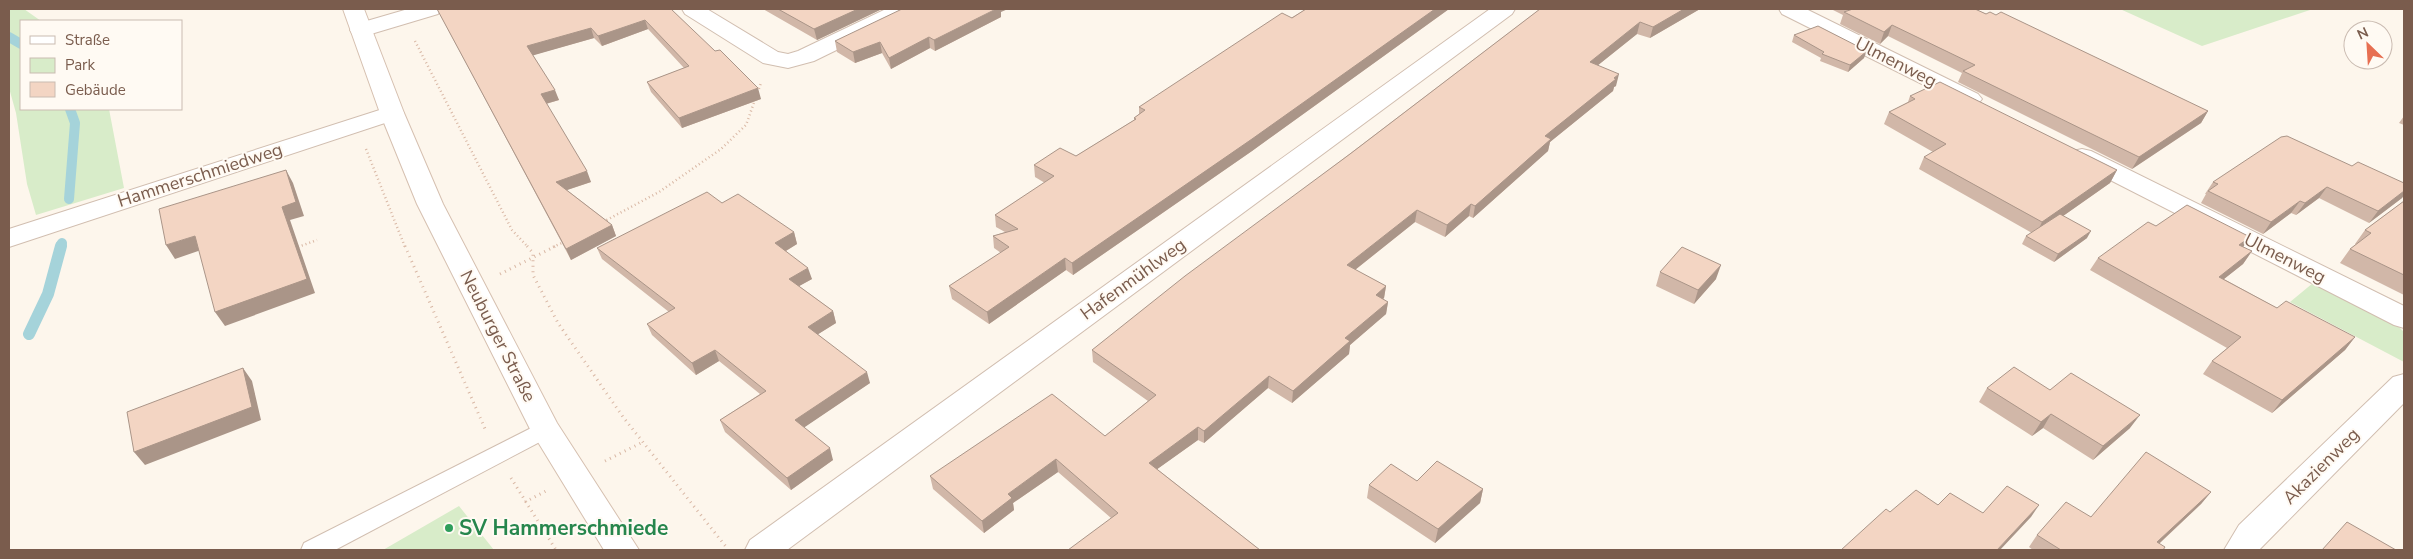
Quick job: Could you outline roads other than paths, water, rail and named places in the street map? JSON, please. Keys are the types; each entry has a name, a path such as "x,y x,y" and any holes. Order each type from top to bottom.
{"street":[{"name":"Neuburger Straße","path":"353,9 392,113 429,201 472,288 545,429 622,550"},
{"path":"362,30 430,9"},
{"path":"693,9 771,58 788,61 806,56 902,9"},
{"name":"Hafenmühlweg","path":"762,550 1504,9"},
{"name":"Ulmenweg","path":"1790,9 1994,112"},
{"name":"Hammerschmiedweg","path":"9,238 392,113"},
{"name":"Ulmenweg","path":"2066,148 2404,318"},
{"name":"Akazienweg","path":"2241,550 2251,536 2404,385"}],"lane":[{"path":"313,550 545,429"}],"waterway":[{"path":"9,37 20,43"},
{"path":"69,199 75,123 70,110"},
{"path":"61,247 62,243"},
{"path":"29,334 48,294 61,246"}],"place":[{"name":"SV Hammerschmiede","path":"449,528"}]}
